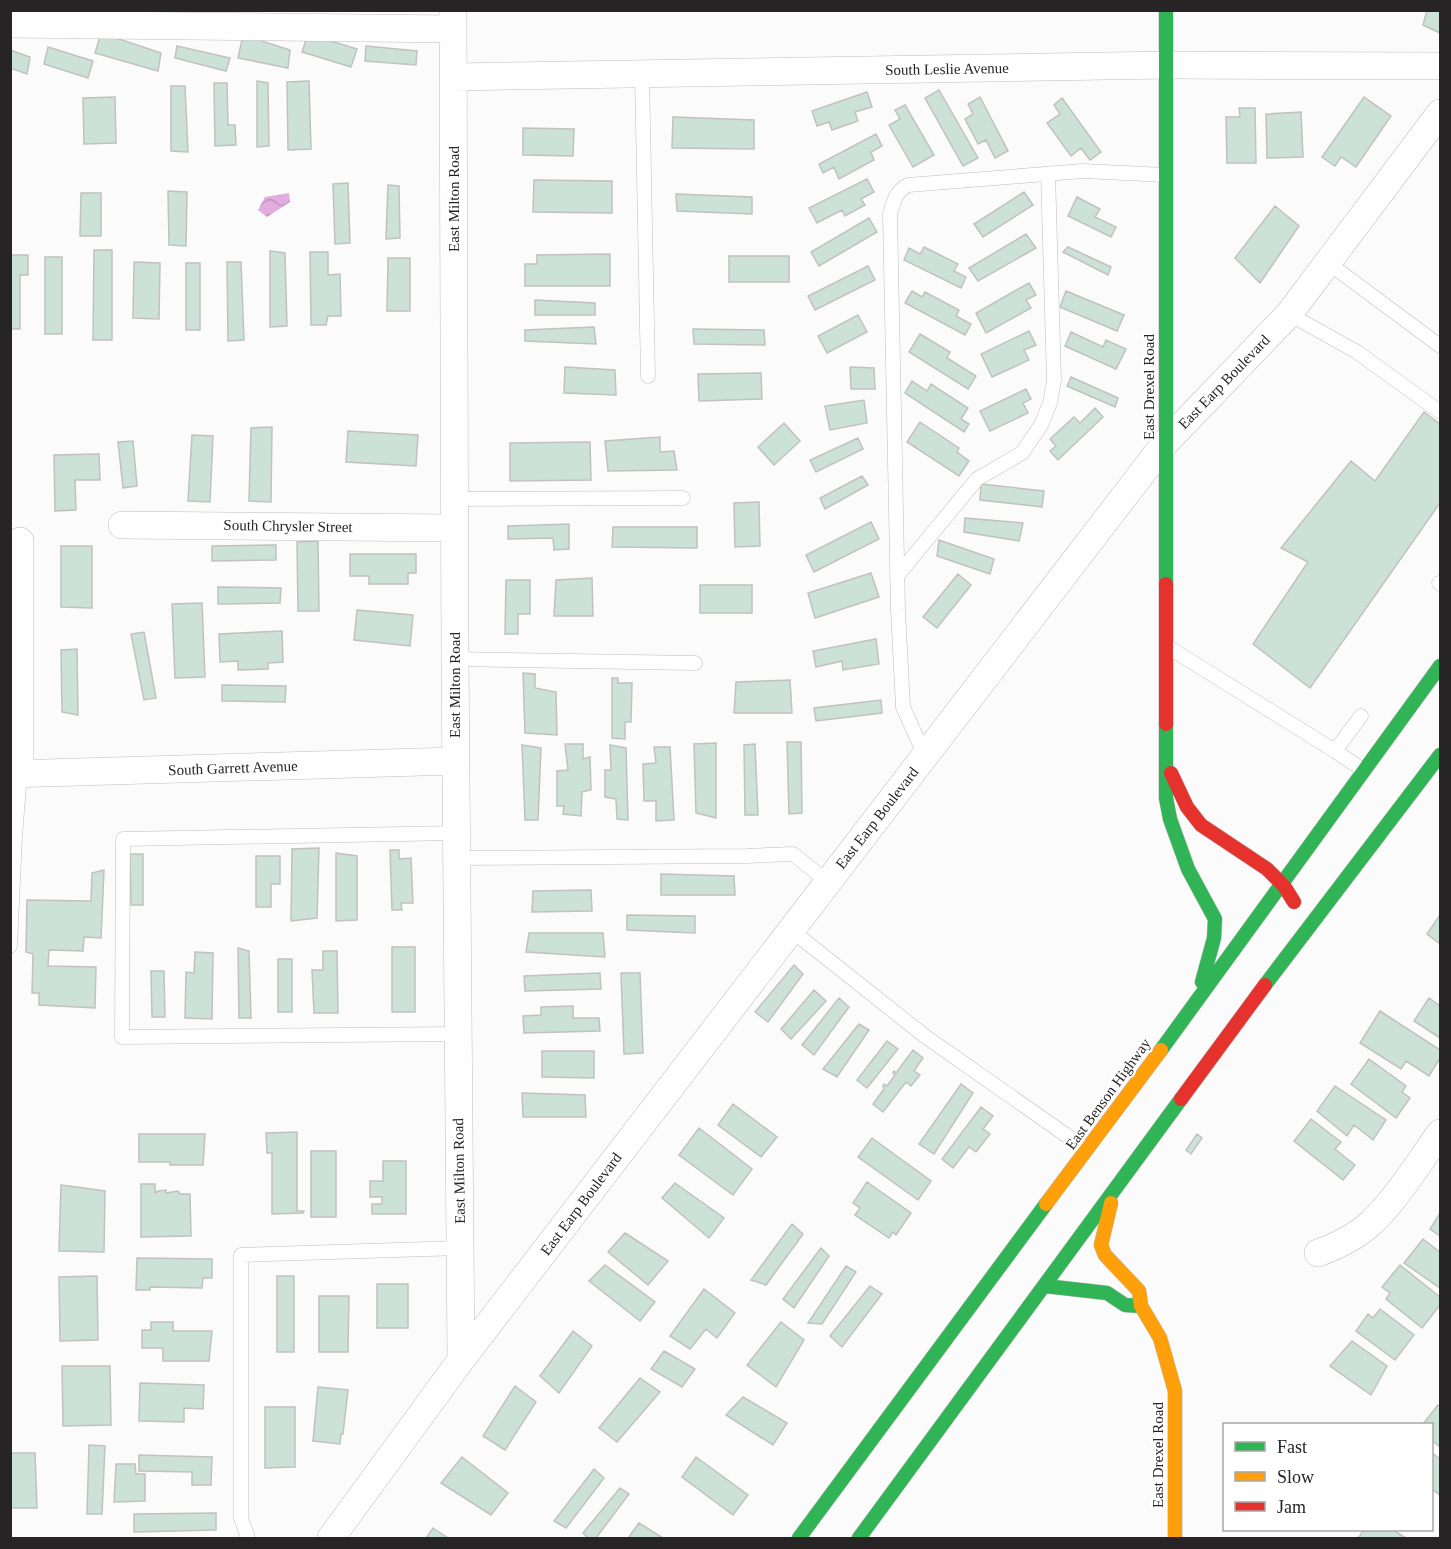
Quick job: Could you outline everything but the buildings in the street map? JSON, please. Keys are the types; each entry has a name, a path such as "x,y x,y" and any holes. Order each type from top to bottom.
{"main road":[{"name":"East Drexel Road","path":"1166,10 1166,798 1173,831 1192,877 1217,920 1214,940 1204,969 1200,997"},
{"name":"East Benson Highway","path":"799,1539 931,1357 1283,884 1440,666"},
{"path":"859,1539 1308,927 1440,755"},
{"path":"1167,763 1185,803 1199,823 1220,841 1257,863 1283,884 1308,927"},
{"name":"East Drexel Road","path":"1114,1192 1101,1245 1105,1255 1139,1290 1142,1306 1160,1338 1175,1391 1175,1539"},
{"path":"1045,1286 1107,1293 1125,1305 1142,1306"}],"street":[{"path":"10,24 453,20"},
{"name":"East Milton Road","path":"453,20 455,761 461,1360"},
{"name":"South Leslie Avenue","path":"453,77 1167,65 1440,66"},
{"name":"East Earp Boulevard","path":"331,1539 461,1360 1166,442 1289,314 1440,113"},
{"name":"South Chrysler Street","path":"122,525 454,528"},
{"path":"15,774 20,541"},
{"name":"South Garrett Avenue","path":"15,774 455,761"},
{"path":"1318,1253 1353,1237 1371,1223 1440,1133"}],"lane":[{"path":"642,74 648,376"},
{"path":"925,756 903,707 897,576 890,214 896,194 908,185 1083,171 1166,175"},
{"path":"897,576 977,479 1022,453 1041,425 1050,404 1054,380 1048,174"},
{"path":"1327,262 1440,345"},
{"path":"1289,314 1357,352 1440,412"},
{"path":"454,499 683,498"},
{"path":"1167,647 1363,770"},
{"path":"455,659 695,663"},
{"path":"1335,751 1361,716"},
{"path":"10,946 15,836 15,774"},
{"path":"458,1034 122,1037 123,839 456,845 747,856 793,854 828,882"},
{"path":"791,930 926,1037 1087,1150"},
{"path":"248,1539 241,1518 241,1255 460,1248"}],"water":[{"path":"289,193 290,202 267,217 258,210 265,197"}],"traffic: fast":[{"path":"1166,10 1166,584"},
{"path":"1161,1050 1440,666"},
{"path":"1166,724 1166,798 1170,819 1188,869 1215,919 1214,938 1202,982"},
{"path":"1265,985 1440,755"},
{"path":"859,1538 1181,1099"},
{"path":"799,1538 1046,1204"},
{"path":"1045,1286 1107,1293 1125,1305 1141,1306"}],"traffic: slow":[{"path":"1046,1204 1161,1050"},
{"path":"1111,1203 1101,1245 1105,1255 1139,1291 1141,1306 1160,1338 1175,1391 1175,1538"}],"traffic: jam":[{"path":"1166,584 1166,724"},
{"path":"1171,773 1187,807 1201,825 1267,869 1284,886 1294,902"},
{"path":"1181,1099 1265,985"}]}
